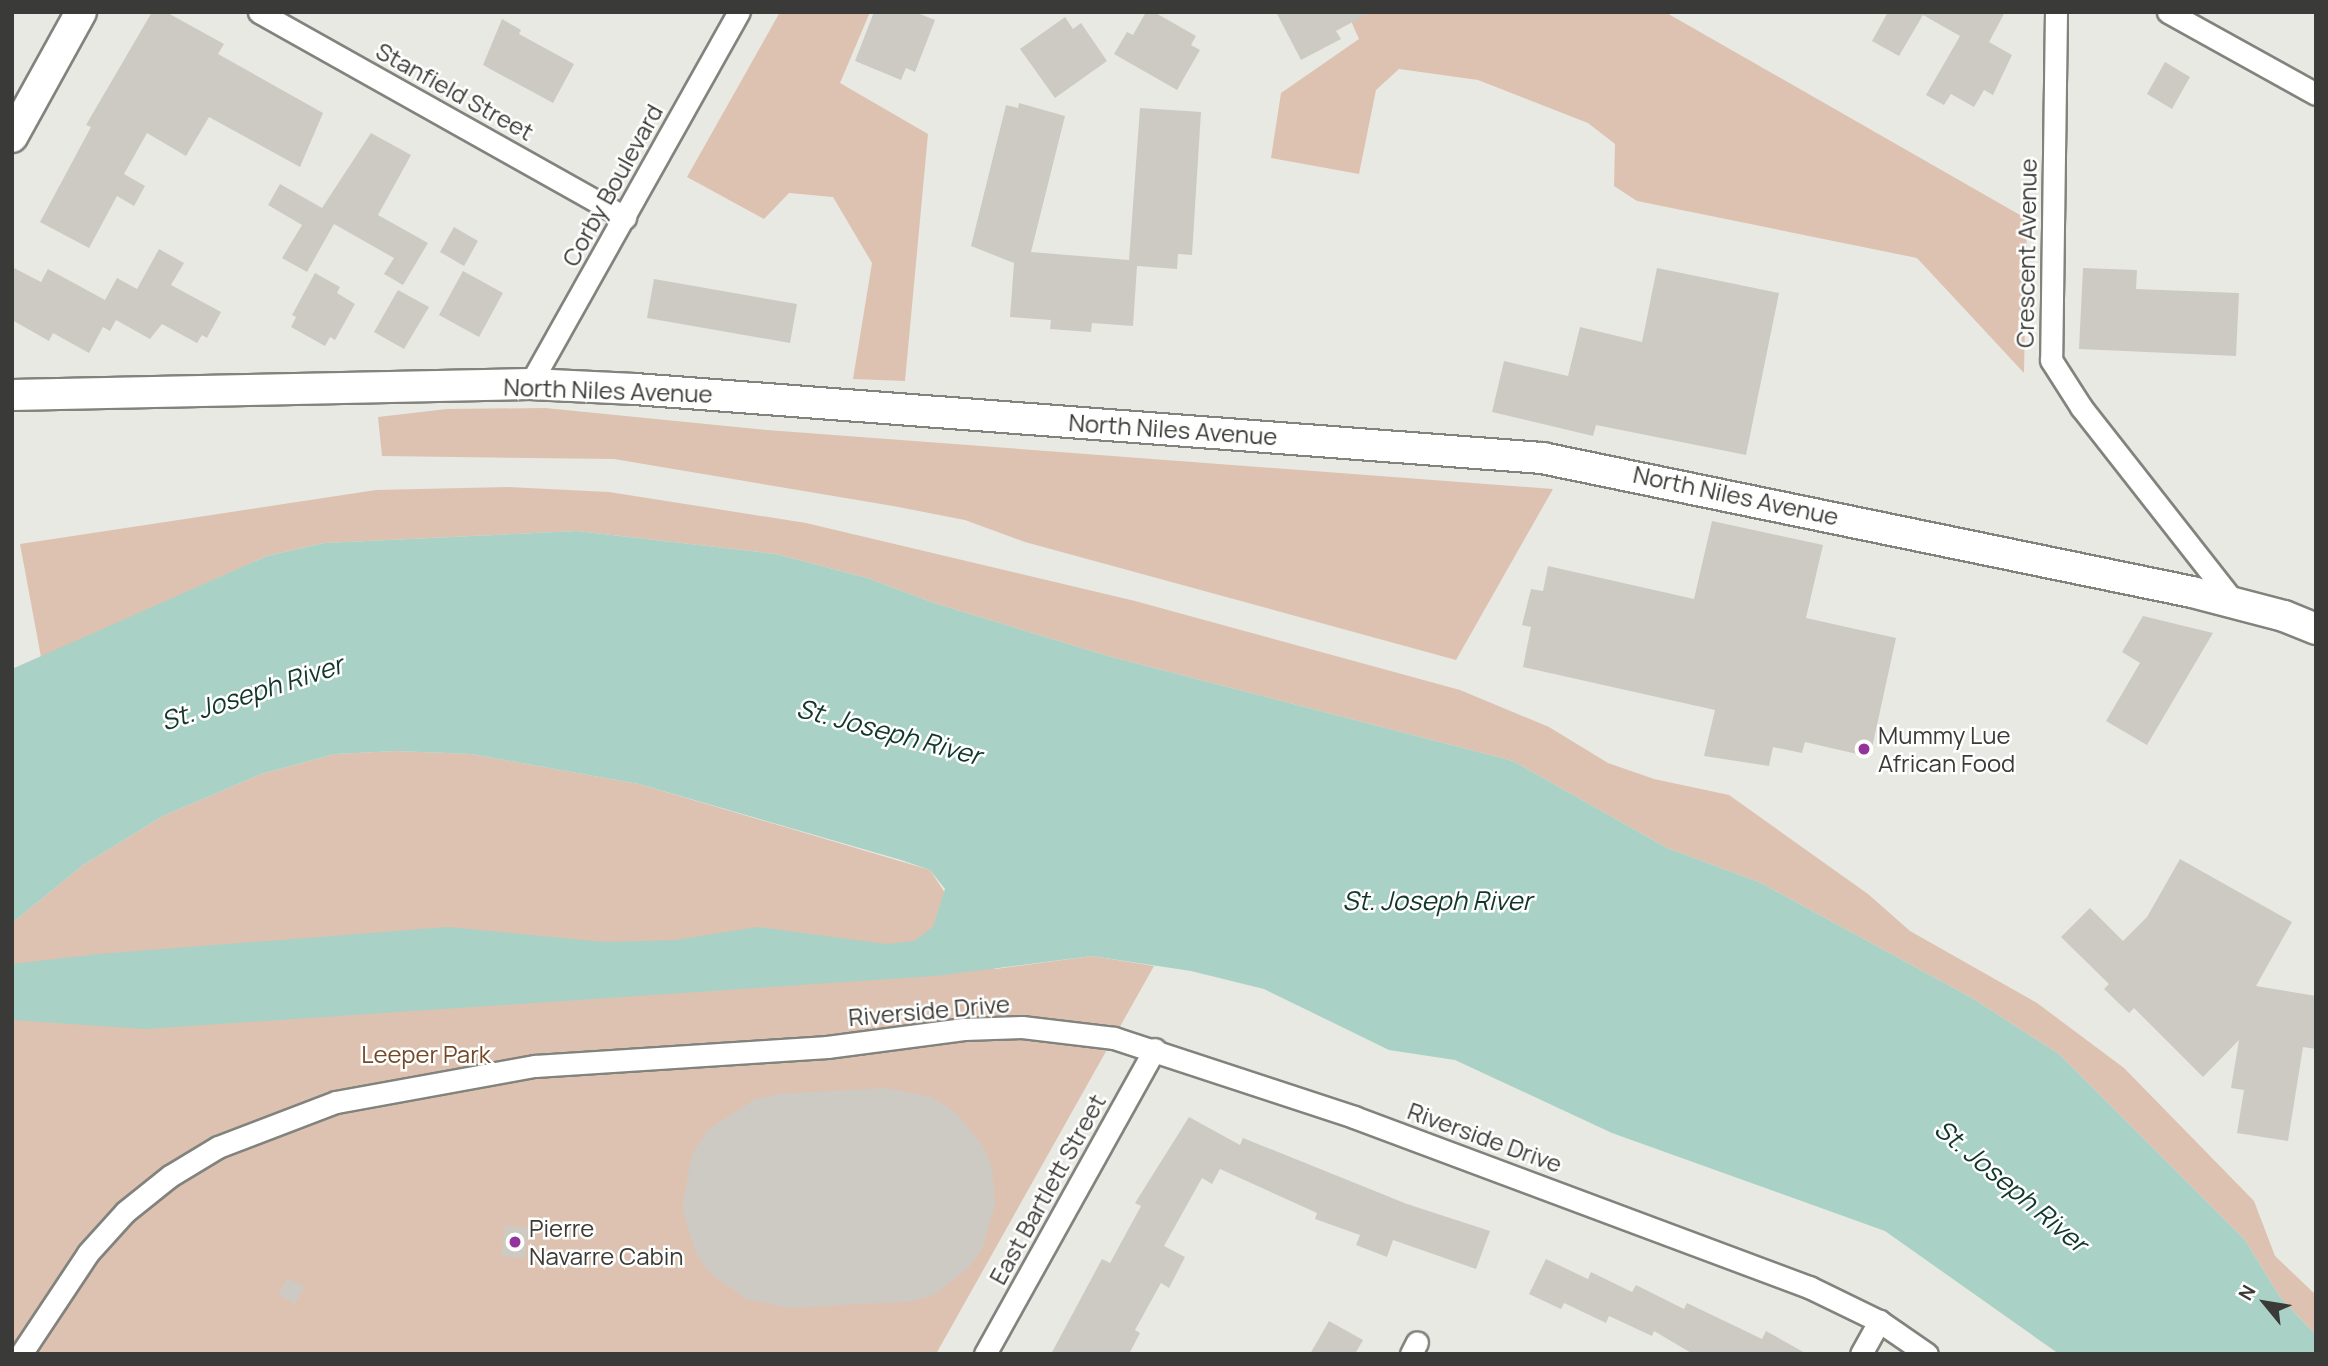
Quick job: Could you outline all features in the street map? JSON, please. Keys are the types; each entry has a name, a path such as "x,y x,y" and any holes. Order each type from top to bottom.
{"street":[{"path":"12,137 81,12"},
{"name":"Stanfield Street","path":"259,12 625,217"},
{"name":"Corby Boulevard","path":"530,384 739,12"},
{"name":"Crescent Avenue","path":"2056,12 2051,360 2081,407 2233,601"},
{"path":"2168,12 2316,94"},
{"name":"North Niles Avenue","path":"12,395 530,384 635,388 1542,458 2233,601 2316,629"},
{"name":"Riverside Drive","path":"21,1354 88,1253 125,1212 170,1176 218,1147 336,1102 535,1066 827,1046 964,1028 1065,1029 1155,1049 1646,1224 1809,1287 1879,1321 1927,1354"},
{"name":"East Bartlett Street","path":"985,1354 1155,1049"},
{"path":"1861,1354 1879,1321"}],"green space":[{"path":"780,12 870,12 840,83 928,134 905,381 853,379 872,263 833,197 789,193 764,219 687,177"},
{"path":"1347,12 1665,12 2027,219 2024,373 1917,258 1637,201 1614,186 1615,144 1588,123 1478,80 1399,69 1376,90 1359,174 1271,158 1281,93 1359,39"},
{"path":"545,408 767,430 1553,489 1456,660 1025,542 965,520 893,506 614,459 382,456 378,417 447,409"},
{"path":"508,487 609,492 806,523 1135,601 1460,690 1549,727 1608,763 1654,779 1729,795 1868,894 1910,931 2037,1003 2124,1068 2254,1201 2275,1256 2316,1295 2316,1335 2280,1297 2245,1240 2059,1054 1972,998 1759,882 1667,848 1513,761 1108,656 934,603 867,578 776,554 577,531 324,543 267,556 41,657 20,544 376,490"},
{"name":"Leeper Park","path":"396,751 471,754 639,784 930,870 995,969 1092,956 1154,966 936,1354 12,1354 12,923 83,865 163,816 261,774 335,754"}],"water":[{"name":"St. Joseph River","path":"577,531 776,554 867,578 934,603 1108,656 1513,761 1667,848 1759,882 1972,998 2059,1054 2245,1240 2280,1297 2316,1335 2316,1354 2059,1354 1885,1231 1612,1133 1455,1060 1389,1050 1264,989 1191,971 1092,956 935,976 145,1029 12,1020 12,964 98,954 448,927 605,942 675,940 758,927 886,944 914,941 933,927 945,889 930,870 901,860 639,784 471,754 396,751 335,754 261,774 163,816 83,865 12,923 12,669 267,556 324,543"}],"building":[{"path":"152,12 166,12 224,44 218,54 323,113 300,167 209,117 186,156 147,133 124,174 145,186 134,206 117,196 89,248 40,222 91,127 86,125"},
{"path":"874,12 915,12 935,20 915,72 906,68 901,80 855,61"},
{"path":"1146,12 1154,12 1196,36 1191,45 1200,50 1177,90 1114,54 1127,32 1133,35"},
{"path":"1276,12 1371,12 1336,31 1341,39 1301,60"},
{"path":"1888,12 2005,12 1989,42 2012,55 1993,95 1984,90 1974,107 1951,94 1944,105 1926,95 1960,36 1923,15 1899,56 1872,41"},
{"path":"1065,17 1073,29 1081,23 1107,61 1055,98 1020,49"},
{"path":"502,19 521,30 519,34 574,64 553,103 483,65"},
{"path":"2165,62 2190,77 2172,109 2147,94"},
{"path":"1019,103 1065,116 1031,252 1129,260 1140,108 1201,112 1192,255 1178,254 1177,269 1137,266 1133,326 1092,323 1091,332 1050,329 1051,320 1010,317 1014,263 971,246 1006,105 1018,108"},
{"path":"371,133 411,155 378,215 428,243 403,285 384,274 394,258 334,224 307,272 282,258 302,225 268,205 280,184 322,208"},
{"path":"454,227 478,241 464,266 440,252"},
{"path":"159,249 184,263 171,285 221,312 207,338 202,335 197,343 162,324 150,339 116,320 110,331 103,327 89,353 53,333 49,341 12,320 12,267 41,282 48,269 105,300 117,278 137,289"},
{"path":"1657,268 1779,293 1746,455 1596,425 1593,436 1492,412 1504,361 1568,376 1580,327 1642,342"},
{"path":"2083,268 2137,270 2136,289 2239,293 2236,356 2079,349"},
{"path":"463,271 503,293 479,337 439,315"},
{"path":"315,273 340,287 337,293 355,304 335,340 330,337 325,346 291,327 296,317 292,315"},
{"path":"654,279 797,304 790,343 647,318"},
{"path":"398,290 429,307 404,349 374,332"},
{"path":"1712,521 1823,545 1806,618 1896,638 1870,757 1805,742 1802,753 1773,747 1769,766 1704,756 1715,710 1523,667 1531,627 1522,625 1531,589 1543,591 1548,566 1694,599"},
{"path":"2143,616 2213,633 2147,745 2106,721 2140,663 2122,652"},
{"path":"2180,859 2292,922 2256,986 2316,996 2316,1049 2303,1047 2288,1141 2237,1133 2244,1090 2231,1088 2239,1040 2203,1077 2134,1008 2129,1013 2104,989 2109,984 2061,937 2090,908 2123,941 2147,917"},
{"path":"886,1088 931,1097 954,1111 983,1146 992,1168 995,1205 982,1249 968,1268 935,1294 914,1301 789,1308 747,1299 710,1273 696,1253 682,1208 692,1154 709,1129 754,1100 777,1094"},
{"path":"1189,1117 1240,1145 1243,1138 1407,1204 1490,1231 1476,1269 1393,1240 1387,1257 1356,1245 1360,1235 1315,1219 1317,1213 1220,1169 1212,1184 1202,1178 1164,1246 1185,1257 1169,1288 1161,1283 1135,1330 1140,1333 1129,1354 1051,1354 1102,1259 1110,1263 1141,1206 1135,1203"},
{"name":"Pierre Navarre Cabin","path":"505,1225 528,1228 525,1258 502,1256"},
{"path":"1546,1259 1588,1279 1591,1272 1632,1292 1636,1285 1684,1309 1687,1303 1762,1339 1766,1331 1807,1354 1693,1354 1654,1331 1652,1336 1609,1316 1606,1323 1564,1303 1561,1309 1529,1294"},
{"path":"287,1278 304,1287 295,1304 279,1295"},
{"path":"1329,1321 1363,1340 1355,1354 1310,1354"}],"place":[{"name":"Mummy Lue African Food","path":"1864,749"},
{"name":"Pierre Navarre Cabin","path":"515,1242"}]}
